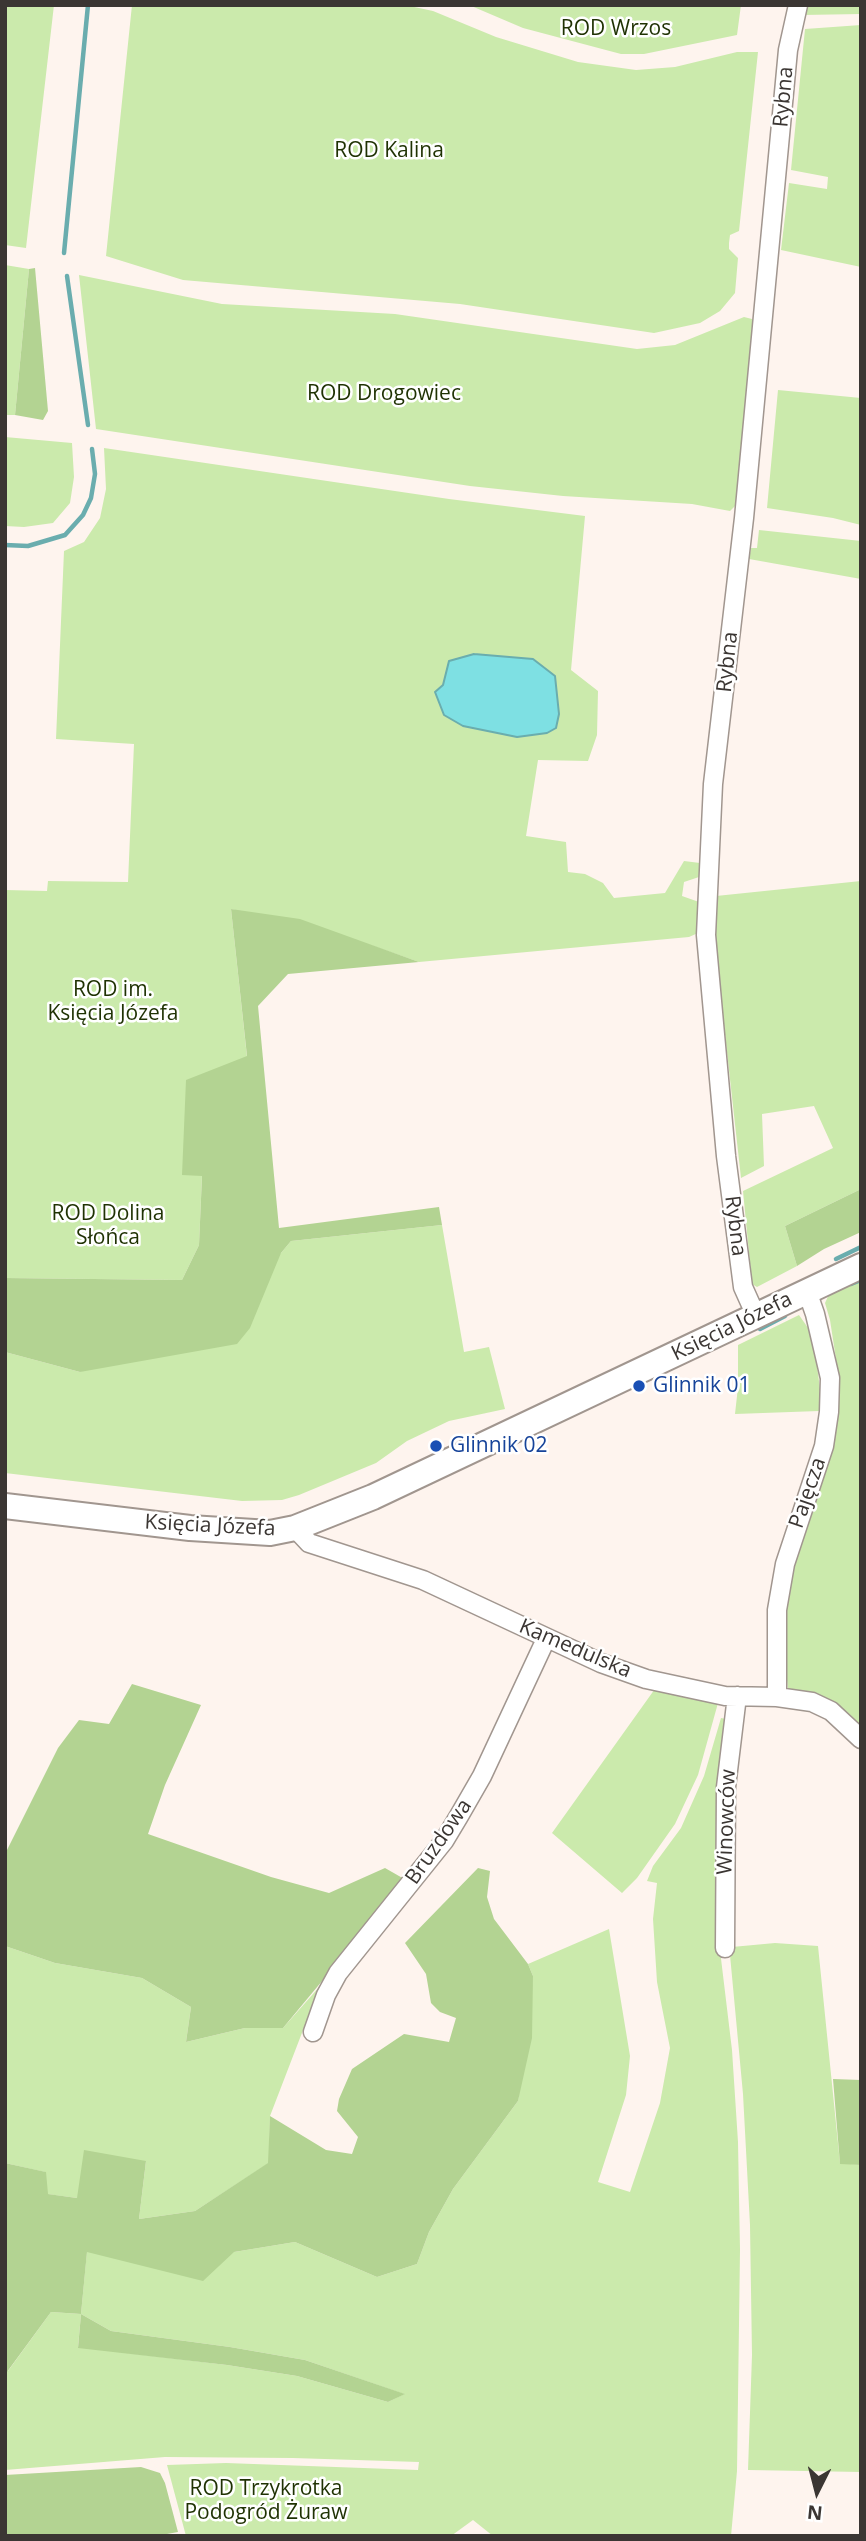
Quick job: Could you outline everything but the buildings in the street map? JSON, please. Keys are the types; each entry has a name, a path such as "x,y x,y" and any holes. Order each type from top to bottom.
{"main road":[{"name":"Księcia Józefa","path":"5,1506 190,1528 258,1533 295,1528 373,1497 861,1266"}],"street":[{"name":"Rybna","path":"755,1316 743,1287 726,1156 706,936 713,784 744,518 788,50 798,5"},
{"name":"Pajęcza","path":"777,1697 777,1611 785,1564 824,1446 828,1412 830,1378 807,1291"},
{"name":"Kamedulska","path":"295,1528 309,1543 423,1580 546,1639 646,1679 737,1696 777,1697 812,1702 831,1710 855,1734"},
{"name":"Bruzdowa","path":"313,2032 326,1995 338,1973 444,1841 459,1816 482,1776 546,1639"},
{"name":"Winowców","path":"725,1948 726,1787 737,1696"}],"green space":[{"path":"5,5 54,5 26,248 5,245"},
{"name":"ROD Kalina","path":"132,5 405,5 433,11 496,37 578,62 636,70 675,67 737,52 758,52 739,231 730,235 729,243 729,249 738,258 735,293 720,311 700,323 654,333 460,304 183,280 106,256"},
{"name":"ROD Wrzos","path":"469,5 741,5 737,35 644,54 621,54 523,28"},
{"path":"805,5 861,5 861,14 802,15"},
{"path":"861,25 861,267 781,250 789,183 827,189 828,177 791,170 805,29"},
{"path":"5,265 29,269 15,415 5,415"},
{"path":"35,268 48,411 43,420 15,415 29,269"},
{"name":"ROD Drogowiec","path":"79,275 222,304 395,314 637,349 675,345 744,317 752,319 757,332 739,502 730,511 692,504 563,496 470,486 96,429"},
{"path":"778,390 861,398 861,525 767,508"},
{"path":"5,437 72,443 74,477 70,503 53,523 24,527 5,526"},
{"path":"104,448 449,499 585,516 571,670 598,691 597,735 588,761 538,760 526,836 566,842 568,872 585,874 603,883 614,898 665,893 684,861 700,863 699,877 684,882 682,896 699,902 698,933 689,937 419,962 353,939 231,909 247,1057 183,1175 202,1175 199,1245 182,1280 5,1278 5,890 47,891 48,881 128,882 134,744 56,739 64,551 84,542 100,518 106,489"},
{"path":"759,530 861,541 861,579 749,559 751,548 757,548"},
{"path":"861,881 861,1192 859,1190 785,1226 797,1266 757,1287 752,1284 743,1191 833,1148 814,1106 762,1114 764,1166 741,1178 714,935 716,896"},
{"path":"231,909 300,919 419,962 288,974 258,1006 279,1228 439,1207 442,1225 291,1241 281,1253 250,1328 237,1344 80,1372 5,1352 5,1278 182,1280 199,1245 202,1176 182,1175 186,1080 247,1056"},
{"path":"859,1190 861,1232 824,1249 797,1266 785,1226"},
{"path":"442,1225 464,1352 489,1347 505,1409 449,1421 407,1441 376,1463 282,1500 242,1501 5,1473 5,1352 80,1372 281,1253 291,1241"},
{"path":"861,1278 861,1733 827,1700 788,1689 781,1627 791,1570 839,1410 836,1359 825,1303 831,1290"},
{"path":"799,1315 813,1335 820,1389 819,1411 735,1414 738,1345"},
{"path":"132,1684 201,1705 165,1785 148,1834 271,1877 329,1893 385,1868 406,1880 283,2028 245,2028 186,2042 191,2007 142,1978 55,1963 5,1946 5,1854 58,1748 79,1720 109,1724"},
{"path":"657,1686 718,1703 698,1775 675,1824 637,1878 622,1893 552,1833"},
{"name":"ROD Trzykrotka Podogród Żuraw","path":"721,1718 726,1719 719,1942 732,2050 738,2142 740,2250 737,2471 731,2536 493,2536 473,2520 451,2536 186,2536 167,2465 226,2463 418,2470 419,2462 165,2457 5,2470 5,2371 8,2371 51,2312 81,2314 87,2251 133,2262 234,2252 295,2242 377,2277 417,2264 429,2232 453,2189 518,2101 533,1976 528,1964 609,1929 630,2056 626,2095 598,2182 630,2192 660,2103 670,2048 657,1982 653,1919 657,1883 647,1881 653,1866 681,1828 704,1776","holes":["81,2314 111,2331 305,2360 404,2394 388,2402 297,2376 78,2347"]},
{"path":"478,1868 490,1871 487,1897 494,1919 528,1964 533,1976 532,2038 518,2101 453,2189 429,2232 417,2264 377,2277 295,2242 234,2252 203,2281 87,2252 81,2314 51,2312 7,2372 5,2371 5,2163 46,2172 48,2194 77,2198 84,2150 146,2161 139,2219 195,2211 268,2163 270,2116 326,2150 352,2154 358,2137 337,2111 339,2099 352,2069 404,2034 449,2042 456,2018 440,2012 431,2003 426,1974 405,1943"},
{"path":"775,1943 818,1946 840,2163 861,2165 861,2472 748,2470 752,2355 750,2225 743,2094 730,1955 732,1947"},
{"path":"5,1946 55,1963 142,1978 191,2007 186,2042 245,2028 283,2028 320,1986 270,2116 269,2163 195,2211 139,2219 146,2161 77,2198 47,2194 45,2172 5,2163"},
{"path":"833,2079 861,2080 861,2165 840,2164"},
{"path":"81,2314 111,2331 305,2360 405,2394 388,2402 297,2376 78,2348"},
{"path":"141,2467 160,2473 178,2532 156,2536 5,2536 5,2475"}],"water":[{"path":"474,654 533,659 555,676 559,714 556,728 547,733 517,737 463,726 444,715 435,692 443,685 449,661"}],"waterway":[{"path":"64,253 88,5"},
{"path":"67,276 88,425"},
{"path":"5,545 28,546 65,535 83,515 91,498 95,474 92,449"},
{"path":"836,1259 861,1247"},
{"path":"851,1284 861,1280"},
{"path":"760,1329 785,1316"}],"place":[{"name":"Glinnik 01","path":"639,1386"},
{"name":"Glinnik 02","path":"436,1446"}],"park label":[{"name":"ROD im. Księcia Józefa","path":"113,1002"},
{"name":"ROD Dolina Słońca","path":"108,1226"}]}
